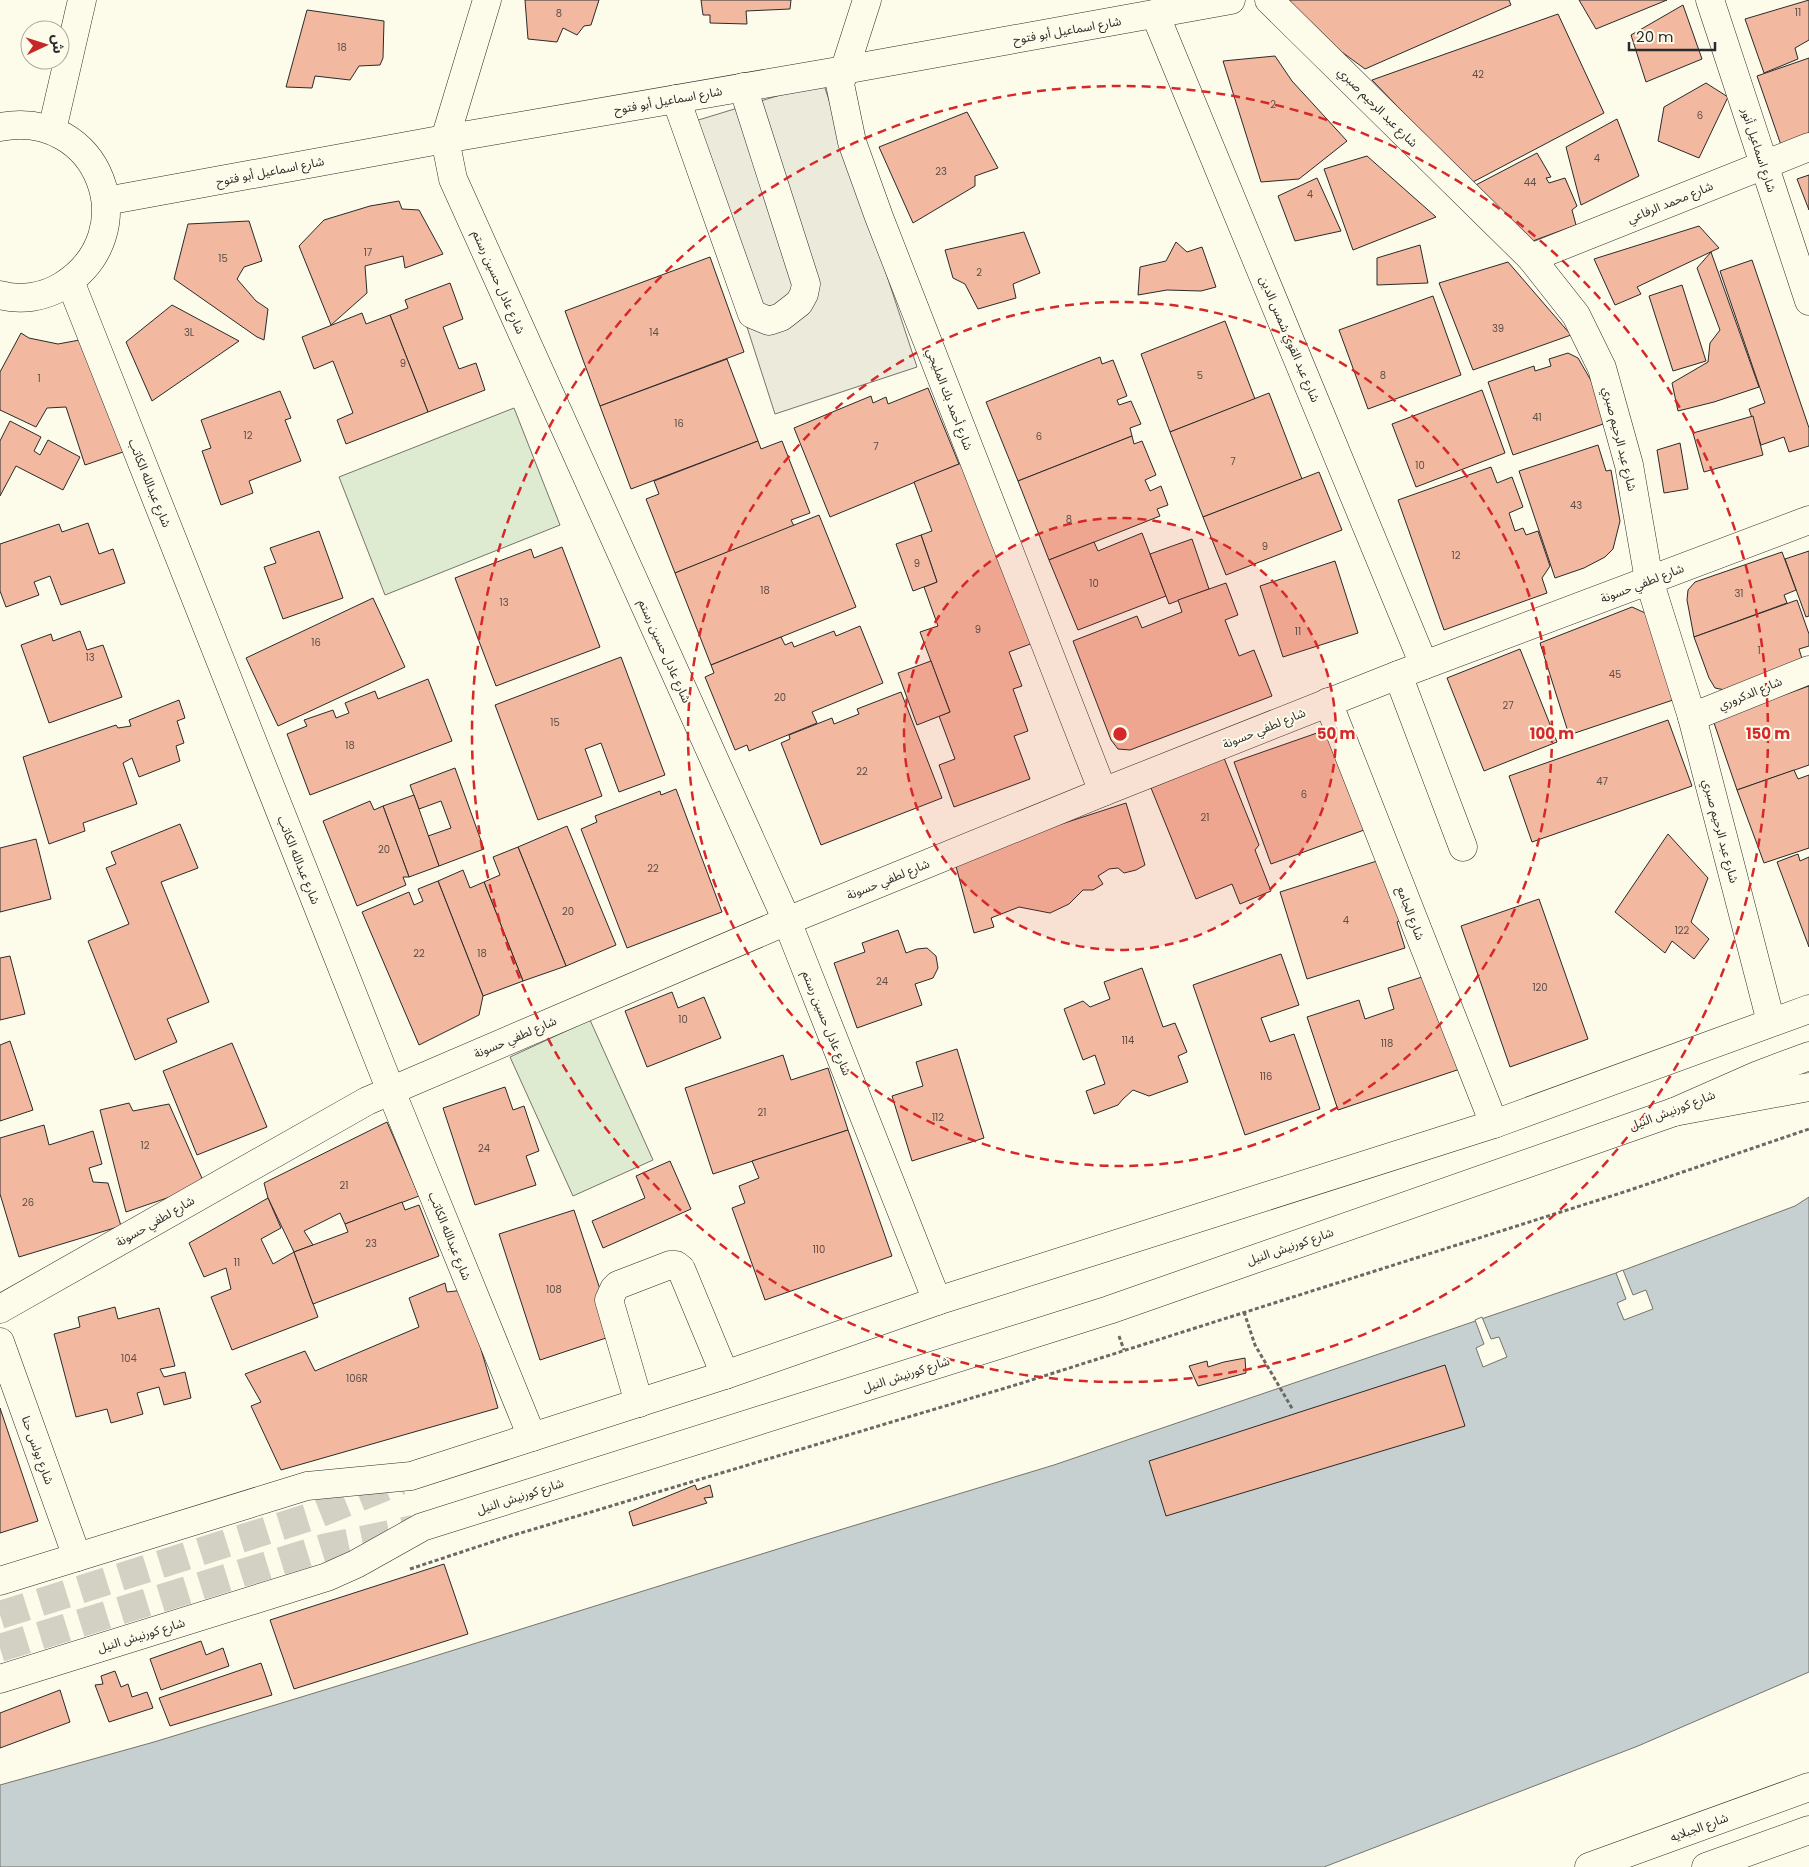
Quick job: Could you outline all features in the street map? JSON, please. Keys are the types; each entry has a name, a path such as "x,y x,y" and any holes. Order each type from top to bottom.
{"main road":[{"path":"52,130 82,0"},
{"name":"شارع عادل حسين رستم","path":"487,0 445,139 453,179 787,920 937,1301"},
{"name":"شارع أحمد بك المليجي","path":"867,0 840,84 852,142 879,217 1103,792"},
{"name":"شارع اسماعيل أبو فتوح","path":"106,202 445,139 844,70 1231,0"},
{"name":"شارع عبد الرحيم صبري","path":"1269,0 1531,258 1576,316 1602,368 1629,464 1649,580 1692,717 1771,1022"},
{"name":"شارع اسماعيل أنور","path":"1710,0 1809,301"},
{"name":"شارع عبد القوي شمس الدين","path":"1155,14 1424,665"},
{"path":"676,99 752,314 769,321 782,317 799,303 804,294 806,284 743,87"},
{"path":"0,127 13,124 33,125 52,130 72,142 89,158 100,179 106,202 105,230 95,256 76,277 53,292 30,298 0,295"},
{"name":"شارع محمد الرفاعي","path":"1531,258 1809,147"},
{"name":"شارع عبدالله الكاتب","path":"70,281 391,1091 532,1437"},
{"name":"شارع لطفي حسونة","path":"0,1309 359,1105 391,1091 787,920 1103,792 1398,675 1809,520"},
{"name":"شارع الدكروري","path":"1692,717 1809,670"},
{"path":"1398,675 1463,846"},
{"name":"شارع الجامع","path":"1328,702 1494,1124"},
{"path":"0,1581 308,1486 411,1476 639,1403 937,1301 1494,1124 1809,1009"},
{"name":"شارع كورنيش النيل","path":"0,1679 327,1577 356,1564 422,1527 1109,1310 1674,1112 1758,1075 1809,1056"},
{"path":"1674,1112 1809,1087"},
{"path":"639,1403 609,1300 618,1285 670,1265 676,1265 681,1269 725,1374"},
{"name":"شارع بولس حنا","path":"0,1342 77,1557"},
{"name":"شارع الجبلايه","path":"1589,1867 1809,1787"},
{"path":"1706,1867 1809,1830"}],"path":[{"path":"403,1571 513,1535 1022,1383 1618,1194 1809,1130"},
{"path":"1244,1312 1255,1345 1293,1410"}],"green space":[{"path":"514,408 560,525 385,595 339,477"},
{"path":"590,1020 653,1160 573,1196 510,1057"}],"shaded area":[{"path":"823,82 917,367 775,414 682,125"},
{"path":"1809,1197 1809,1672 1638,1746 1324,1867 0,1867 0,1785 154,1742 1054,1465 1616,1273 1795,1206"}],"pier":[{"path":"1623,1270 1633,1295 1646,1290 1653,1309 1624,1320 1617,1303 1626,1299 1616,1273"},
{"path":"1482,1317 1491,1339 1499,1337 1507,1357 1483,1367 1476,1348 1484,1344 1475,1320"}],"building":[{"path":"525,0 599,0 591,25 584,26 577,35 563,28 557,42 528,39"},
{"path":"701,0 791,0 790,9 746,11 747,24 710,23 710,15 703,15"},
{"path":"1271,0 1509,0 1511,5 1365,69"},
{"path":"1579,0 1667,0 1596,29"},
{"path":"1809,0 1809,40 1795,48 1798,59 1764,73 1745,19"},
{"path":"1683,5 1702,59 1646,82 1631,35"},
{"path":"307,10 384,21 383,58 380,65 359,66 350,80 315,76 312,88 286,87"},
{"path":"1558,14 1604,113 1471,183 1372,80"},
{"path":"1275,56 1292,81 1347,141 1299,179 1261,182 1223,61"},
{"path":"1809,58 1809,135 1781,145 1757,76"},
{"path":"1706,83 1728,97 1699,158 1658,141 1664,107"},
{"path":"967,112 998,168 975,176 975,186 913,223 879,147"},
{"path":"1617,119 1639,176 1581,205 1566,147"},
{"path":"1537,153 1551,177 1546,178 1549,183 1565,178 1577,206 1572,210 1576,225 1522,245 1472,187"},
{"path":"1367,156 1436,217 1353,250 1324,169"},
{"path":"1809,175 1809,210 1797,179"},
{"path":"1317,178 1341,231 1295,241 1278,196"},
{"path":"399,201 402,209 419,210 443,254 405,268 403,256 365,266 367,293 331,325 299,246 324,220 370,206"},
{"path":"249,221 262,261 244,267 237,279 256,301 268,309 264,340 174,279 188,224"},
{"path":"1699,226 1719,248 1637,287 1641,294 1615,305 1594,259"},
{"path":"1024,232 1040,273 1013,284 1016,298 978,309 965,284 953,278 945,250"},
{"path":"1176,242 1187,252 1202,247 1216,287 1201,291 1167,290 1138,295 1140,267 1166,261"},
{"path":"1420,245 1428,283 1377,285 1377,258"},
{"path":"1711,252 1759,387 1714,402 1678,411 1672,383 1708,362 1710,343 1720,330 1697,268"},
{"path":"710,257 744,352 600,406 565,311"},
{"path":"1752,260 1809,428 1809,446 1789,452 1784,437 1761,445 1749,409 1765,403 1720,271"},
{"path":"1508,262 1571,335 1473,370 1439,283"},
{"path":"450,283 463,319 443,327 459,369 476,363 485,390 428,412 390,315 408,308 405,300"},
{"path":"1682,285 1706,361 1673,371 1649,296"},
{"path":"1433,296 1461,375 1368,409 1339,330"},
{"path":"172,305 239,341 152,401 126,342"},
{"path":"362,313 366,324 390,315 428,412 346,444 337,420 353,413 333,361 314,369 302,337"},
{"path":"1225,321 1255,399 1170,432 1141,354"},
{"path":"21,333 29,338 58,344 85,339 126,451 85,465 66,407 47,408 36,427 0,410 0,372"},
{"path":"1568,353 1578,358 1600,396 1609,422 1513,455 1488,382 1534,366 1535,371 1551,366 1549,359"},
{"path":"1100,357 1102,364 1113,360 1127,396 1117,400 1119,405 1131,401 1141,424 1130,428 1132,436 1018,481 986,402"},
{"path":"727,359 758,441 631,489 600,406"},
{"path":"928,388 959,464 830,517 794,428 871,396 873,403 886,397 888,404"},
{"path":"1482,390 1505,453 1416,487 1392,424"},
{"path":"280,391 291,418 285,420 301,461 249,481 253,493 221,505 202,451 211,448 201,420"},
{"path":"1269,393 1302,479 1203,517 1170,432"},
{"path":"1753,416 1763,455 1704,472 1693,433"},
{"path":"10,421 41,437 34,451 40,455 48,440 80,457 63,490 16,466 0,496 0,441"},
{"path":"1132,436 1134,444 1142,441 1156,475 1145,480 1150,491 1161,486 1168,505 1157,509 1160,516 1049,560 1018,481"},
{"path":"758,441 761,449 782,441 810,513 791,520 794,526 675,573 646,499 659,494 654,481"},
{"path":"1680,443 1688,489 1664,493 1657,450"},
{"path":"1598,445 1606,471 1611,470 1620,521 1613,549 1605,557 1584,568 1555,578 1519,471"},
{"path":"986,456 1033,643 1009,652 1022,686 1013,689 1028,731 1014,736 1030,779 954,807 939,765 955,759 939,716 950,712 920,632 938,626 924,587 937,582 921,535 932,531 914,482 959,464"},
{"path":"1491,467 1497,483 1512,477 1523,507 1509,513 1515,531 1523,528 1526,535 1538,531 1550,566 1542,578 1547,593 1444,630 1398,500"},
{"path":"1319,472 1342,530 1226,575 1203,517"},
{"path":"819,515 856,607 711,665 675,573"},
{"path":"88,523 99,554 113,549 125,583 61,605 50,576 34,582 39,595 6,607 0,591 0,544 59,524 62,532"},
{"path":"319,531 343,598 283,619 264,567 276,563 270,548"},
{"path":"1142,533 1166,596 1078,630 1049,560 1094,542 1098,551"},
{"path":"921,535 937,582 913,591 896,544"},
{"path":"1192,539 1209,589 1169,604 1150,554"},
{"path":"562,547 600,647 496,686 455,578 531,549 534,558"},
{"path":"1809,551 1809,616 1806,617 1785,559"},
{"path":"1782,552 1796,590 1784,595 1787,603 1694,637 1687,600 1688,590 1695,582"},
{"path":"1335,561 1358,633 1283,657 1260,586"},
{"path":"1226,583 1238,615 1225,620 1239,656 1254,650 1272,696 1130,750 1118,749 1111,740 1073,641 1137,616 1142,628 1182,612 1178,600"},
{"path":"373,598 405,667 278,726 246,658"},
{"path":"1797,600 1809,634 1809,646 1799,649 1803,662 1725,690 1715,688 1709,678 1694,637"},
{"path":"1632,607 1654,617 1676,699 1569,735 1540,643"},
{"path":"860,626 883,683 812,712 817,723 749,751 747,745 735,750 705,677 714,673 711,665 781,637 785,645 792,642 794,647 834,631 836,636"},
{"path":"80,631 87,650 103,645 122,697 49,723 21,645 51,634 53,641"},
{"path":"1520,649 1557,742 1484,771 1447,678"},
{"path":"621,657 665,775 619,792 601,743 585,749 602,796 538,820 495,705"},
{"path":"931,661 950,712 917,725 898,673"},
{"path":"428,679 452,741 310,795 287,734 307,726 304,720 333,710 336,718 349,713 345,703 375,691 378,699"},
{"path":"1809,686 1809,765 1737,790 1713,720"},
{"path":"901,692 942,798 821,845 781,743 790,739 789,735 832,718 834,724 859,714 857,709"},
{"path":"179,700 185,718 177,721 184,743 176,746 180,761 139,777 132,758 123,763 137,804 83,823 85,831 49,844 23,757 116,725 118,728 131,726 129,720"},
{"path":"1668,720 1692,786 1532,842 1509,776"},
{"path":"1337,726 1375,826 1271,864 1234,762"},
{"path":"1224,758 1259,845 1255,850 1271,891 1240,904 1232,884 1196,899 1151,788"},
{"path":"455,768 484,849 439,866 428,836 451,828 441,801 419,809 410,785"},
{"path":"1794,770 1798,779 1809,775 1809,848 1764,863 1737,790"},
{"path":"676,789 722,912 627,948 581,829 597,822 595,816 660,791 661,795"},
{"path":"414,795 439,866 409,877 383,806"},
{"path":"370,801 374,810 383,806 409,877 403,877 406,885 357,906 323,821"},
{"path":"1126,803 1145,865 1124,873 1118,868 1109,869 1098,876 1103,884 1093,890 1083,890 1069,904 1050,913 1019,907 991,918 994,927 974,933 954,859"},
{"path":"180,824 198,868 161,882 209,1002 167,1019 177,1042 135,1060 88,941 129,924 106,868 116,864 111,852"},
{"path":"567,826 616,945 566,966 518,847"},
{"path":"1668,834 1708,878 1691,922 1709,939 1694,959 1672,941 1665,953 1615,912"},
{"path":"36,839 51,899 0,912 0,848"},
{"path":"518,847 566,966 523,981 484,882 500,875 493,857"},
{"path":"1798,854 1800,861 1809,857 1809,947 1777,862"},
{"path":"1380,860 1409,918 1397,922 1405,948 1307,979 1280,892"},
{"path":"463,870 470,888 484,882 523,981 483,996 438,881"},
{"path":"438,881 483,996 479,1015 419,1045 362,912 409,892 414,905 423,901 418,889"},
{"path":"1539,899 1588,1039 1510,1067 1461,926"},
{"path":"898,930 906,953 927,948 936,956 938,968 933,978 915,984 922,1005 857,1028 834,963 865,952 862,943"},
{"path":"1281,954 1299,1005 1261,1018 1270,1042 1294,1034 1320,1109 1245,1135 1193,985"},
{"path":"10,956 25,1014 0,1020 0,958"},
{"path":"1142,968 1163,1027 1175,1023 1187,1052 1178,1056 1188,1082 1149,1096 1133,1090 1118,1105 1094,1114 1086,1091 1105,1084 1095,1055 1083,1060 1064,1009 1083,1001 1090,1007 1110,999 1104,982"},
{"path":"1434,973 1466,1067 1338,1110 1307,1017 1359,1000 1365,1019 1394,1009 1388,988"},
{"path":"672,992 678,1008 704,997 721,1038 647,1067 625,1011"},
{"path":"10,1041 33,1110 0,1121 0,1045"},
{"path":"232,1043 267,1127 197,1155 163,1071"},
{"path":"957,1049 984,1138 912,1161 892,1096 923,1086 916,1062"},
{"path":"783,1055 791,1080 828,1068 848,1130 713,1174 685,1088"},
{"path":"505,1087 513,1110 524,1106 539,1151 526,1156 536,1185 475,1205 443,1108"},
{"path":"129,1103 133,1111 169,1104 205,1185 126,1212 100,1110"},
{"path":"387,1122 419,1196 345,1224 340,1213 304,1231 313,1245 294,1252 268,1198 264,1183"},
{"path":"44,1125 49,1145 93,1131 102,1164 89,1168 93,1182 108,1183 121,1226 19,1257 0,1194 0,1138"},
{"path":"848,1130 892,1256 765,1300 732,1208 745,1203 739,1186 759,1178 752,1161"},
{"path":"670,1161 691,1209 603,1248 592,1221 645,1198 636,1176"},
{"path":"268,1198 281,1228 261,1239 273,1264 294,1252 318,1317 232,1350 211,1297 231,1289 226,1268 204,1277 189,1243"},
{"path":"402,1202 405,1210 419,1205 439,1256 313,1304 294,1252 348,1232 345,1224"},
{"path":"574,1210 615,1335 540,1360 499,1234"},
{"path":"445,1283 447,1292 464,1290 498,1408 281,1470 251,1406 261,1402 245,1374 305,1351 315,1371 419,1327 409,1298"},
{"path":"115,1307 118,1319 159,1308 175,1366 160,1369 164,1377 185,1372 191,1398 164,1405 159,1387 137,1393 143,1414 111,1423 107,1409 76,1417 54,1334 80,1327 78,1317"},
{"path":"1245,1358 1246,1373 1198,1386 1189,1366 1207,1361 1208,1367"},
{"path":"1445,1365 1465,1426 1166,1516 1149,1461"},
{"path":"0,1408 38,1521 0,1533"},
{"path":"695,1485 697,1490 710,1485 713,1497 704,1498 707,1503 633,1526 629,1512"},
{"path":"444,1564 468,1634 294,1689 270,1620"},
{"path":"201,1641 206,1655 223,1648 229,1666 161,1690 150,1659"},
{"path":"261,1663 272,1695 170,1726 159,1698"},
{"path":"115,1671 121,1687 128,1684 132,1697 147,1692 153,1708 109,1722 95,1685 103,1684 101,1676"},
{"path":"60,1690 70,1722 0,1748 0,1713"}],"tunnel":[{"path":"0,1615 316,1515 400,1481"},
{"path":"0,1648 323,1548 414,1529"}]}
